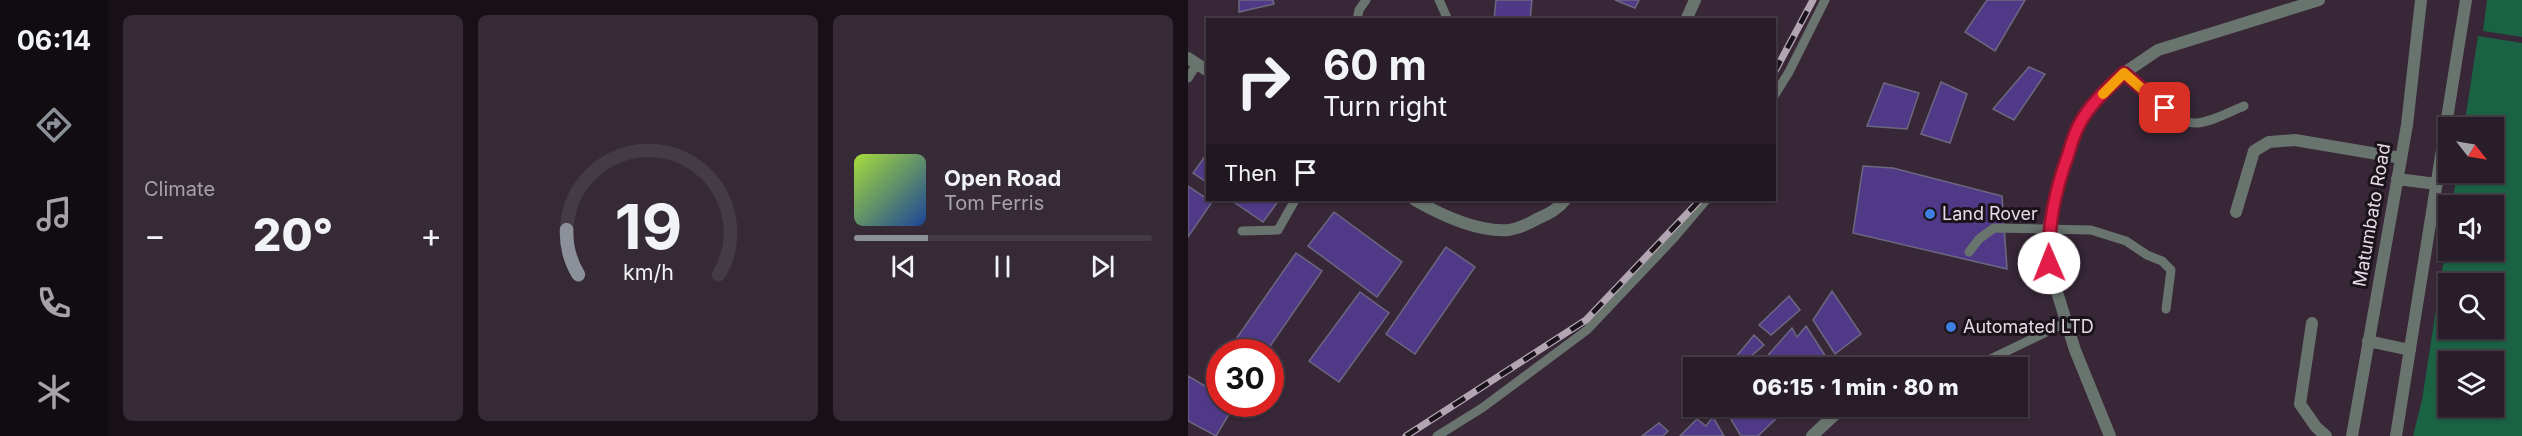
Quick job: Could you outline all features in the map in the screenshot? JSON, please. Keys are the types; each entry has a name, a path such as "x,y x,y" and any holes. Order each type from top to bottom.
{"street":[{"path":"1687,18 1695,0"},
{"path":"2110,436 2075,350 2049,263 2048,230 2057,186 2079,124 2101,95 2124,73 2158,50 2319,0"},
{"name":"Matumbato Road","path":"2352,436 2401,158 2421,0"},
{"path":"2396,436 2466,0"},
{"path":"2236,212 2254,151 2269,142 2295,140 2401,158"},
{"path":"2397,180 2437,184"},
{"path":"1417,201 1436,212 1472,224 1508,230 1526,225 1557,209 1564,201"},
{"path":"2312,323 2300,404 2316,427 2326,436"},
{"path":"2368,340 2410,350"},
{"path":"1812,436 1832,417"}],"lane":[{"path":"1357,18 1359,10 1366,0"},
{"path":"1439,0 1447,18"},
{"path":"1776,93 1825,0"},
{"path":"1188,78 1197,64"},
{"path":"2124,73 2155,101 2187,122 2196,123 2211,119 2244,106"},
{"path":"1242,231 1278,230 1294,201"},
{"path":"1437,436 1482,408 1587,330 1673,239 1705,201"},
{"path":"1970,252 1980,239 1994,228 2091,230 2126,241 2147,255 2162,261 2170,270 2166,309"},
{"path":"1995,357 2067,322"}],"green space":[{"path":"2487,0 2522,0 2522,37 2483,31"},
{"path":"2478,36 2522,43 2522,436 2413,436 2422,400 2438,297 2438,339 2504,339 2504,273 2442,273 2444,261 2504,261 2504,195 2454,195 2455,183 2504,183 2504,117 2466,117"}],"building":[{"path":"1239,0 1273,0 1274,4 1239,12"},
{"path":"1496,0 1532,0 1530,18 1494,18"},
{"path":"1615,0 1639,0 1635,8"},
{"path":"1987,0 2025,0 1995,51 1965,32"},
{"path":"2029,67 2045,74 2014,120 1993,109"},
{"path":"1941,82 1967,94 1950,143 1921,134"},
{"path":"1884,83 1919,93 1907,129 1867,126"},
{"path":"1206,155 1206,182 1193,173"},
{"name":"Land Rover","path":"1863,166 1893,168 2002,196 2007,269 1853,233"},
{"path":"1188,186 1206,198 1206,201 1212,202 1188,237"},
{"path":"1232,201 1278,201 1263,222"},
{"path":"1334,212 1402,262 1377,297 1308,246"},
{"path":"1446,247 1475,267 1415,354 1386,334"},
{"path":"1296,253 1322,271 1275,339 1236,339"},
{"path":"1832,291 1861,334 1835,354 1813,320"},
{"path":"1360,292 1389,313 1339,382 1309,361"},
{"path":"1789,296 1800,310 1771,335 1759,325"},
{"path":"1806,326 1826,357 1766,357 1792,328 1797,337"},
{"path":"1754,335 1764,345 1750,357 1736,357"},
{"path":"1188,376 1206,387 1206,417 1227,417 1216,436 1188,421"},
{"path":"1713,417 1724,436 1680,436 1697,419 1706,426"},
{"path":"1730,417 1778,417 1758,436 1741,436"},
{"path":"1659,423 1668,431 1663,436 1642,436"}],"railway":[{"path":"1776,69 1813,0"},
{"path":"1406,436 1586,320 1699,201"}],"slow traffic":[{"path":"2103,94 2124,73 2142,89"}],"place":[{"name":"Land Rover","path":"1930,214"},
{"name":"Automated LTD","path":"1951,327"}],"route":[{"path":"2049,263 2048,230 2057,186 2079,124 2101,95 2124,73 2165,108"}]}
